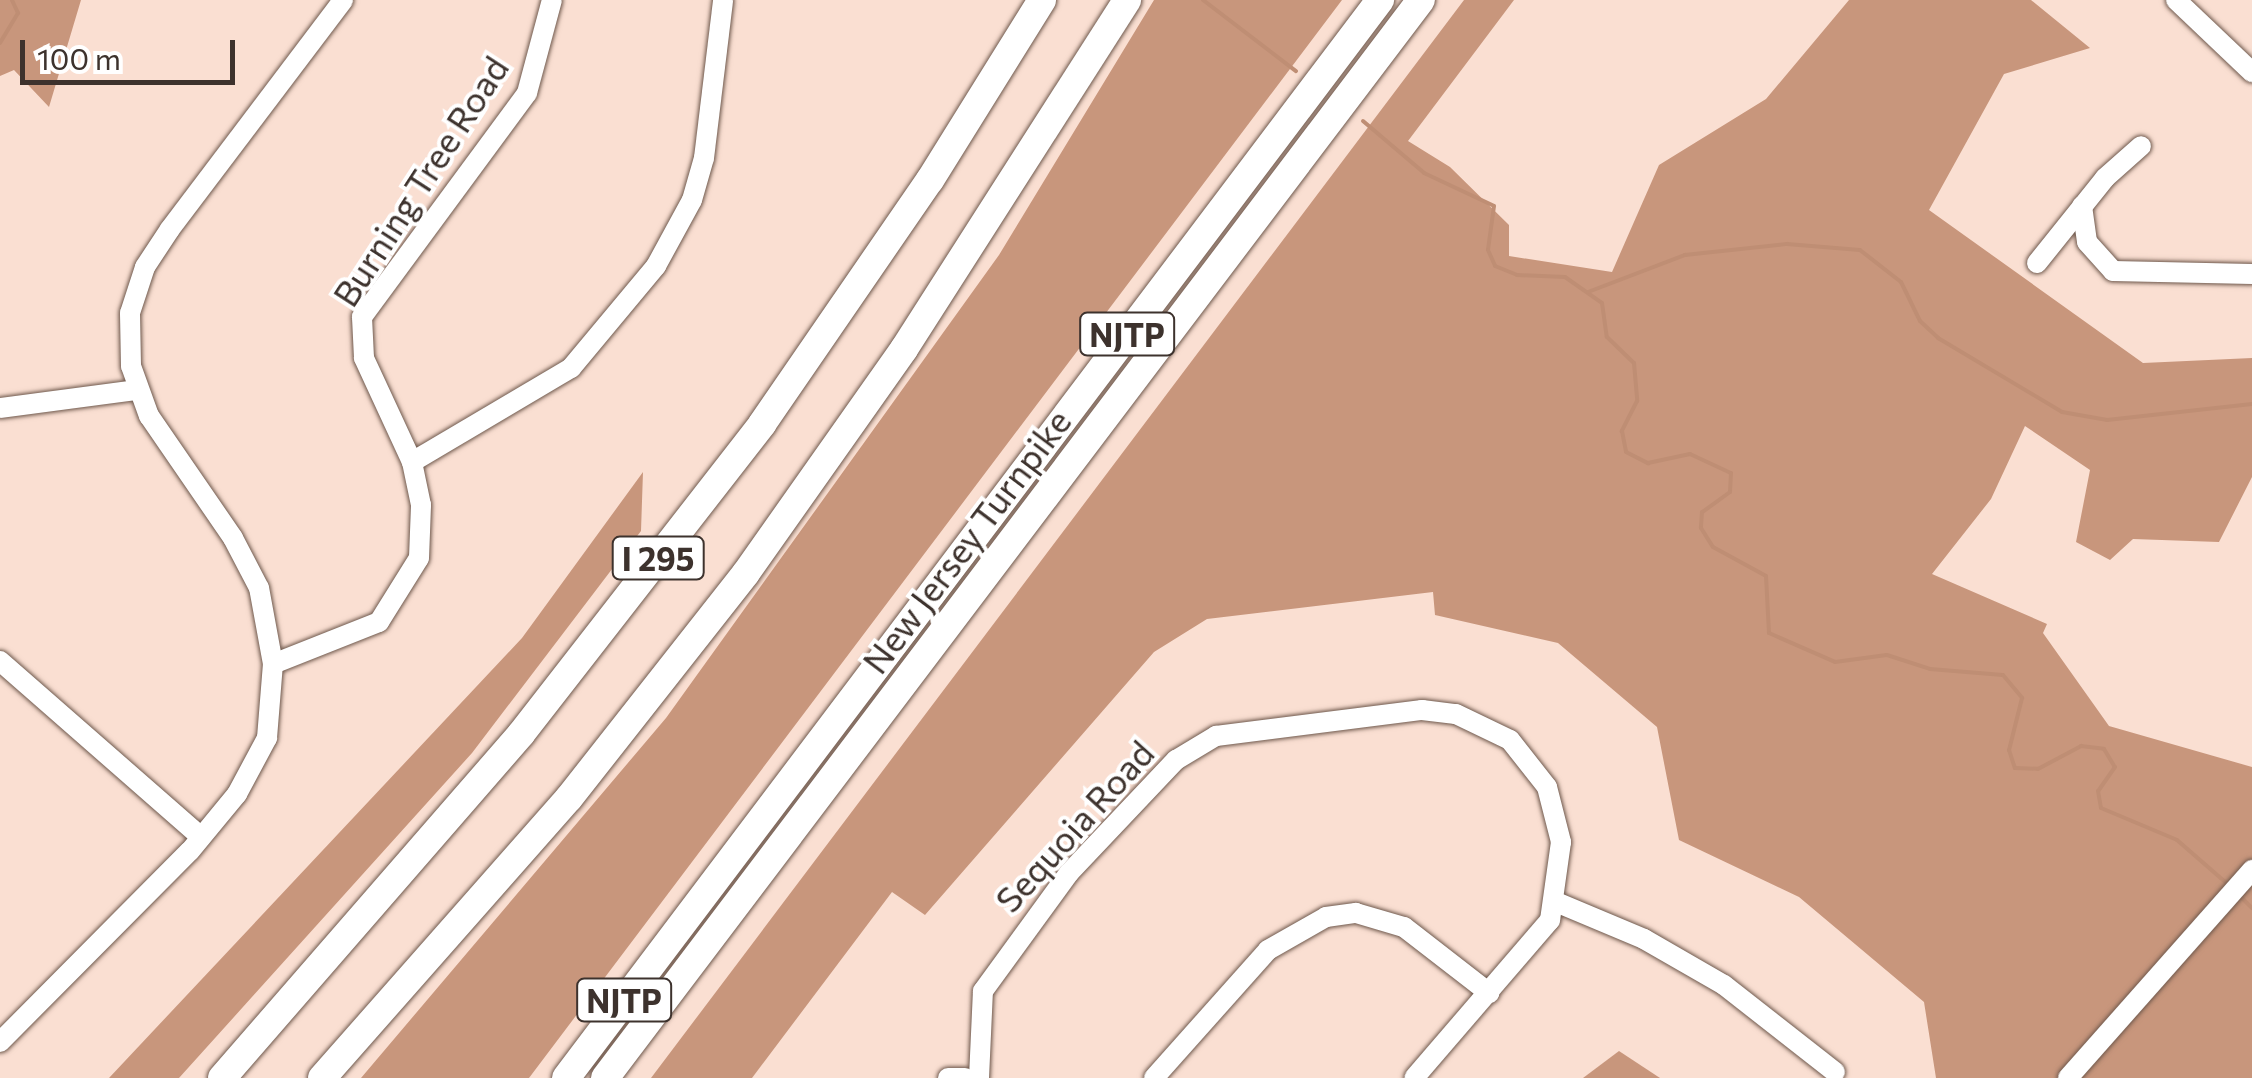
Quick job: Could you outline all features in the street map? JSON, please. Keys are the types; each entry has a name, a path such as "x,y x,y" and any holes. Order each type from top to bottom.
{"highway":[{"name":"I 295","path":"222,1078 521,734 762,424 930,180 1042,0"},
{"name":"I 295","path":"322,1078 569,798 746,573 904,350 1127,0"},
{"name":"New Jersey Turnpike","path":"566,1078 1380,0"},
{"name":"New Jersey Turnpike","path":"605,1078 1422,0"}],"street":[{"path":"0,1042 202,837 257,762 272,709 273,664 259,588 137,390 128,340 145,268 343,0"},
{"name":"Burning Tree Road","path":"273,664 350,638 393,607 419,558 421,505 412,462 364,358 362,317 526,92 552,0"},
{"path":"412,462 571,368 656,266 692,200 704,158 722,0"},
{"path":"2187,4 2252,72"},
{"path":"2036,263 2082,206 2141,146"},
{"path":"2082,206 2087,242 2097,261 2113,271 2252,274"},
{"path":"0,408 137,390"},
{"path":"0,662 202,837"},
{"name":"Sequoia Road","path":"980,1078 983,990 1014,942 1176,760 1216,736 1422,710 1488,725 1510,740 1547,787 1561,842 1556,902 1530,946 1414,1078"},
{"path":"2068,1078 2252,870"},
{"path":"1556,902 1644,939 1724,985 1834,1072"},
{"path":"1154,1078 1268,950 1326,917 1356,913 1404,928 1489,994"},
{"path":"948,1078 965,1078"}],"shaded area":[{"path":"0,0 81,0 49,107 14,70 0,76"},
{"path":"1154,0 1342,0 529,1078 361,1078 666,718 999,255"},
{"path":"1464,0 1514,0 1408,141 1450,167 1509,225 1509,256 1612,272 1659,165 1766,99 1849,0 2031,0 2090,48 2004,74 1929,210 2143,363 2252,358 2252,477 2219,542 2133,539 2110,560 2076,542 2090,470 2025,426 1991,499 1932,574 2047,624 2043,633 2109,726 2252,767 2252,1078 1936,1078 1924,1002 1799,897 1679,840 1657,727 1558,643 1435,615 1433,592 1207,619 1154,652 925,915 892,892 752,1078 651,1078"},
{"path":"643,472 641,531 472,753 179,1078 109,1078 522,638"},
{"path":"1619,1051 1660,1078 1583,1078"}],"waterway":[{"path":"0,43 18,13 12,0"},
{"path":"1203,0 1296,71"},
{"path":"1363,121 1424,173 1494,206 1488,250 1495,266 1517,275 1565,277 1602,303 1607,337 1634,363 1637,401 1622,431 1626,452 1648,463 1690,454 1731,473 1730,492 1702,512 1701,528 1713,547 1766,576 1769,633 1835,662 1887,655 1930,669 2003,675 2022,698 2009,750 2015,768 2038,769 2081,746 2104,749 2115,767 2098,791 2101,808 2177,840 2230,886"},
{"path":"1588,292 1685,255 1787,244 1860,250 1901,282 1920,321 1938,338 2062,412 2107,420 2252,404"},
{"path":"2240,896 2252,908"}]}
